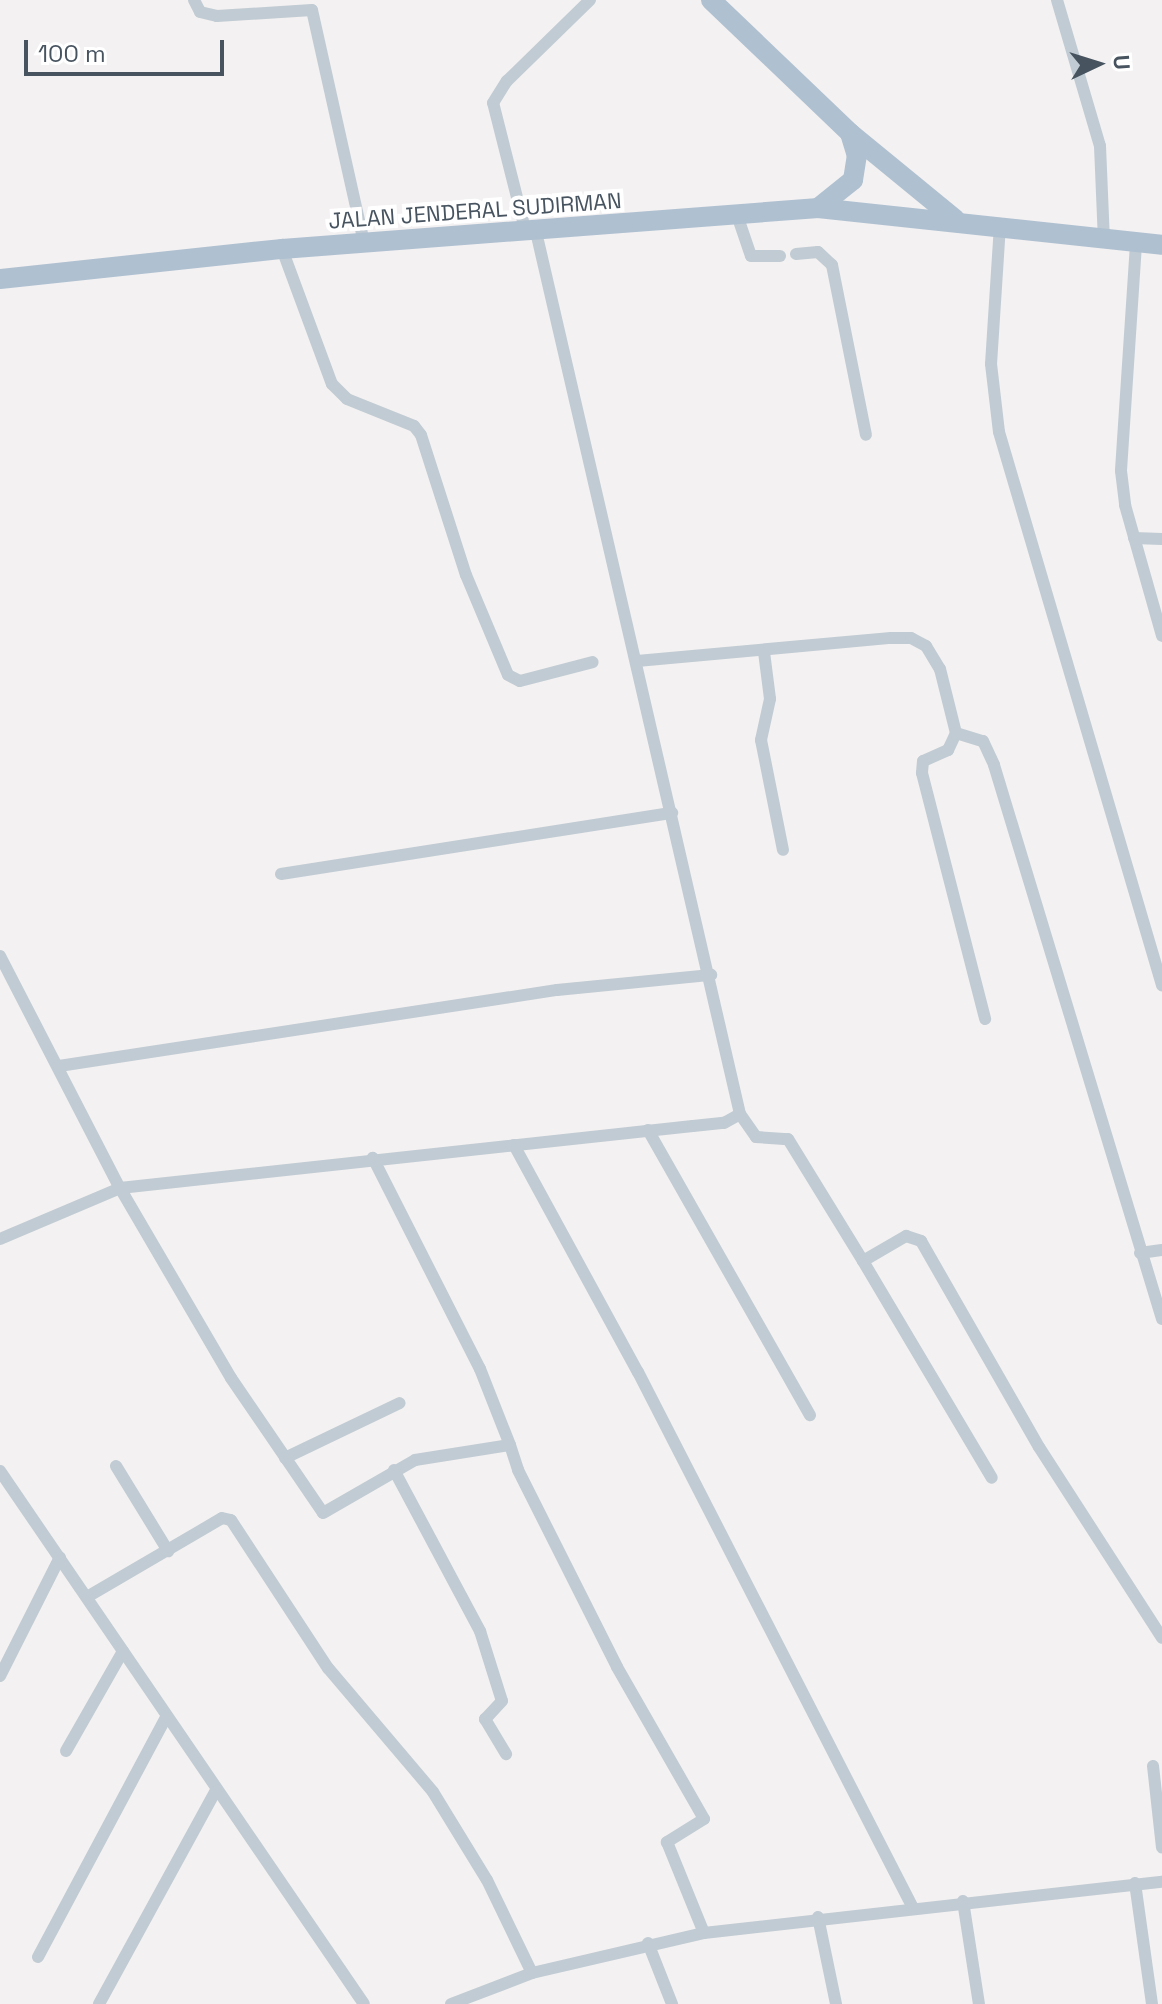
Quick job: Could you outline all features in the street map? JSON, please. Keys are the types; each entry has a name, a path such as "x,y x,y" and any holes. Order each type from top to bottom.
{"main road":[{"path":"711,0 850,133 955,219"},
{"path":"818,208 853,180 857,156 850,133"},
{"name":"JALAN JENDERAL SUDIRMAN","path":"0,279 282,249 531,233 736,212 818,208 955,219 1162,245"}],"street":[{"path":"194,0 200,12 217,16 312,10 364,243"},
{"path":"590,0 507,81 493,103 531,233 637,661 711,975 740,1114 756,1137 788,1139 992,1478"},
{"path":"1057,0 1100,146 1104,240"},
{"path":"736,212 751,256 780,256"},
{"path":"1000,225 991,364 999,432 1035,570 1162,985"},
{"path":"1136,244 1120,453 1134,538 1162,636"},
{"path":"282,249 332,384 347,399 414,426 421,435 466,575 508,675 520,681 593,662"},
{"path":"796,254 818,252 832,265 866,435"},
{"path":"1134,538 1162,539"},
{"path":"637,661 911,638 926,646 938,662 956,733 951,747 928,757 921,768 985,1019"},
{"path":"764,652 770,699 761,740 783,850"},
{"path":"956,733 983,741 994,765 1162,1319"},
{"path":"281,874 672,813"},
{"path":"0,956 120,1188 285,1458 323,1513 394,1470 435,1454 510,1445"},
{"path":"59,1066 557,990 711,975"},
{"path":"0,1239 120,1188 373,1158 724,1123 740,1114"},
{"path":"648,1130 810,1415"},
{"path":"514,1145 638,1372 912,1906"},
{"path":"373,1158 480,1369 518,1470 617,1667 704,1819 667,1842 704,1933"},
{"path":"863,1261 906,1236 921,1241 1039,1447 1162,1638"},
{"path":"1140,1253 1162,1250"},
{"path":"285,1458 400,1403"},
{"path":"116,1466 168,1551"},
{"path":"394,1470 480,1631 502,1701 486,1720 506,1754"},
{"path":"0,1471 215,1792 364,2004"},
{"path":"87,1597 222,1518 231,1520 328,1668 433,1792 487,1880 532,1973"},
{"path":"0,1676 60,1557"},
{"path":"66,1751 123,1651"},
{"path":"38,1957 166,1717"},
{"path":"1153,1766 1162,1848"},
{"path":"99,2004 215,1792"},
{"path":"451,2004 475,2000 532,1973 648,1943 704,1933 912,1906 1162,1882"},
{"path":"1135,1883 1152,2004"},
{"path":"963,1901 979,2004"},
{"path":"818,1917 836,2004"},
{"path":"648,1943 672,2004"}]}
